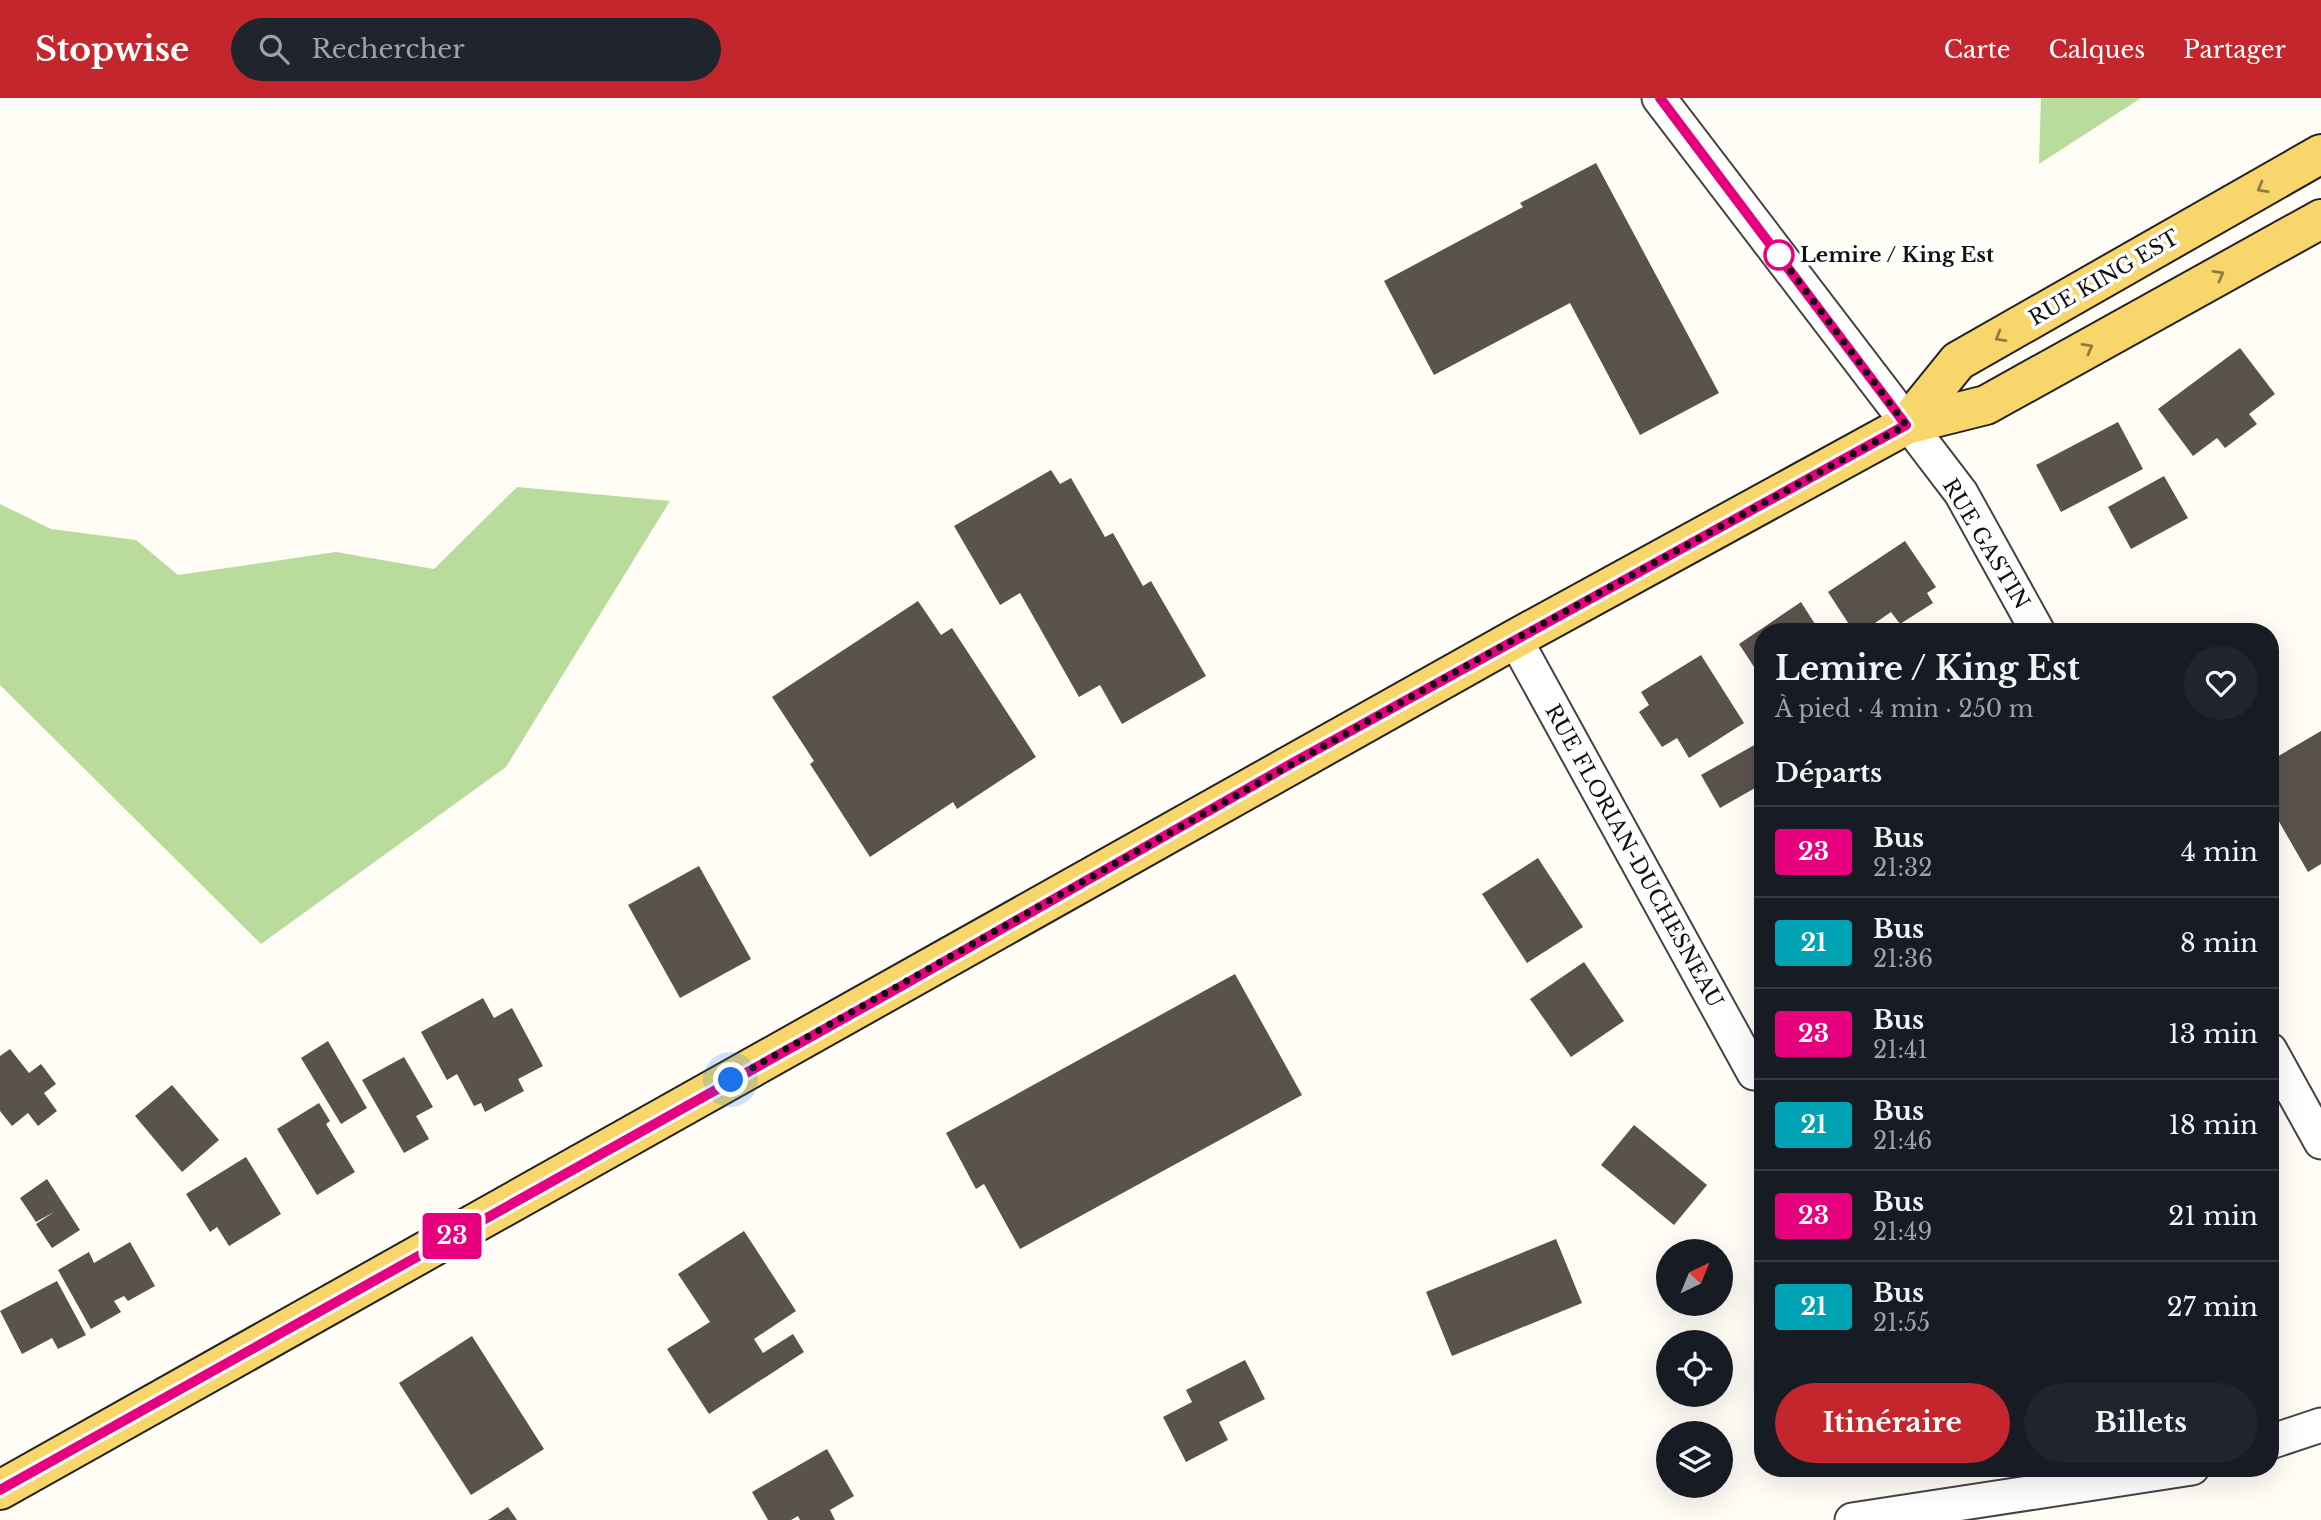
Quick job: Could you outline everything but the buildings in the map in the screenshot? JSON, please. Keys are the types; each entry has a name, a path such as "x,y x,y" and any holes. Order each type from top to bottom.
{"main road":[{"name":"RUE KING EST","path":"1906,425 1958,361 2321,154"},
{"name":"RUE KING EST","path":"0,1490 1515,639 1906,425 1986,405 2321,219"}],"street":[{"name":"RUE GASTIN","path":"1660,98 1906,425 1961,493 2033,623"},
{"name":"RUE FLORIAN-DUCHESNEAU","path":"1515,639 1754,1073"},
{"path":"2279,1066 2321,1142"},
{"path":"2279,1439 2321,1425"},
{"path":"1852,1520 2133,1477"}],"green space":[{"path":"2041,98 2141,98 2039,164"},
{"path":"517,487 670,501 506,767 261,944 0,685 0,504 51,529 136,540 178,575 336,552 434,569"}],"bus line":[{"name":"23","path":"0,1490 898,988 1133,852 1906,425 1660,98"}],"place":[{"name":"Lemire / King Est","path":"1779,255"}],"route":[{"path":"731,1080 1466,666 1906,425 1779,255"}]}
